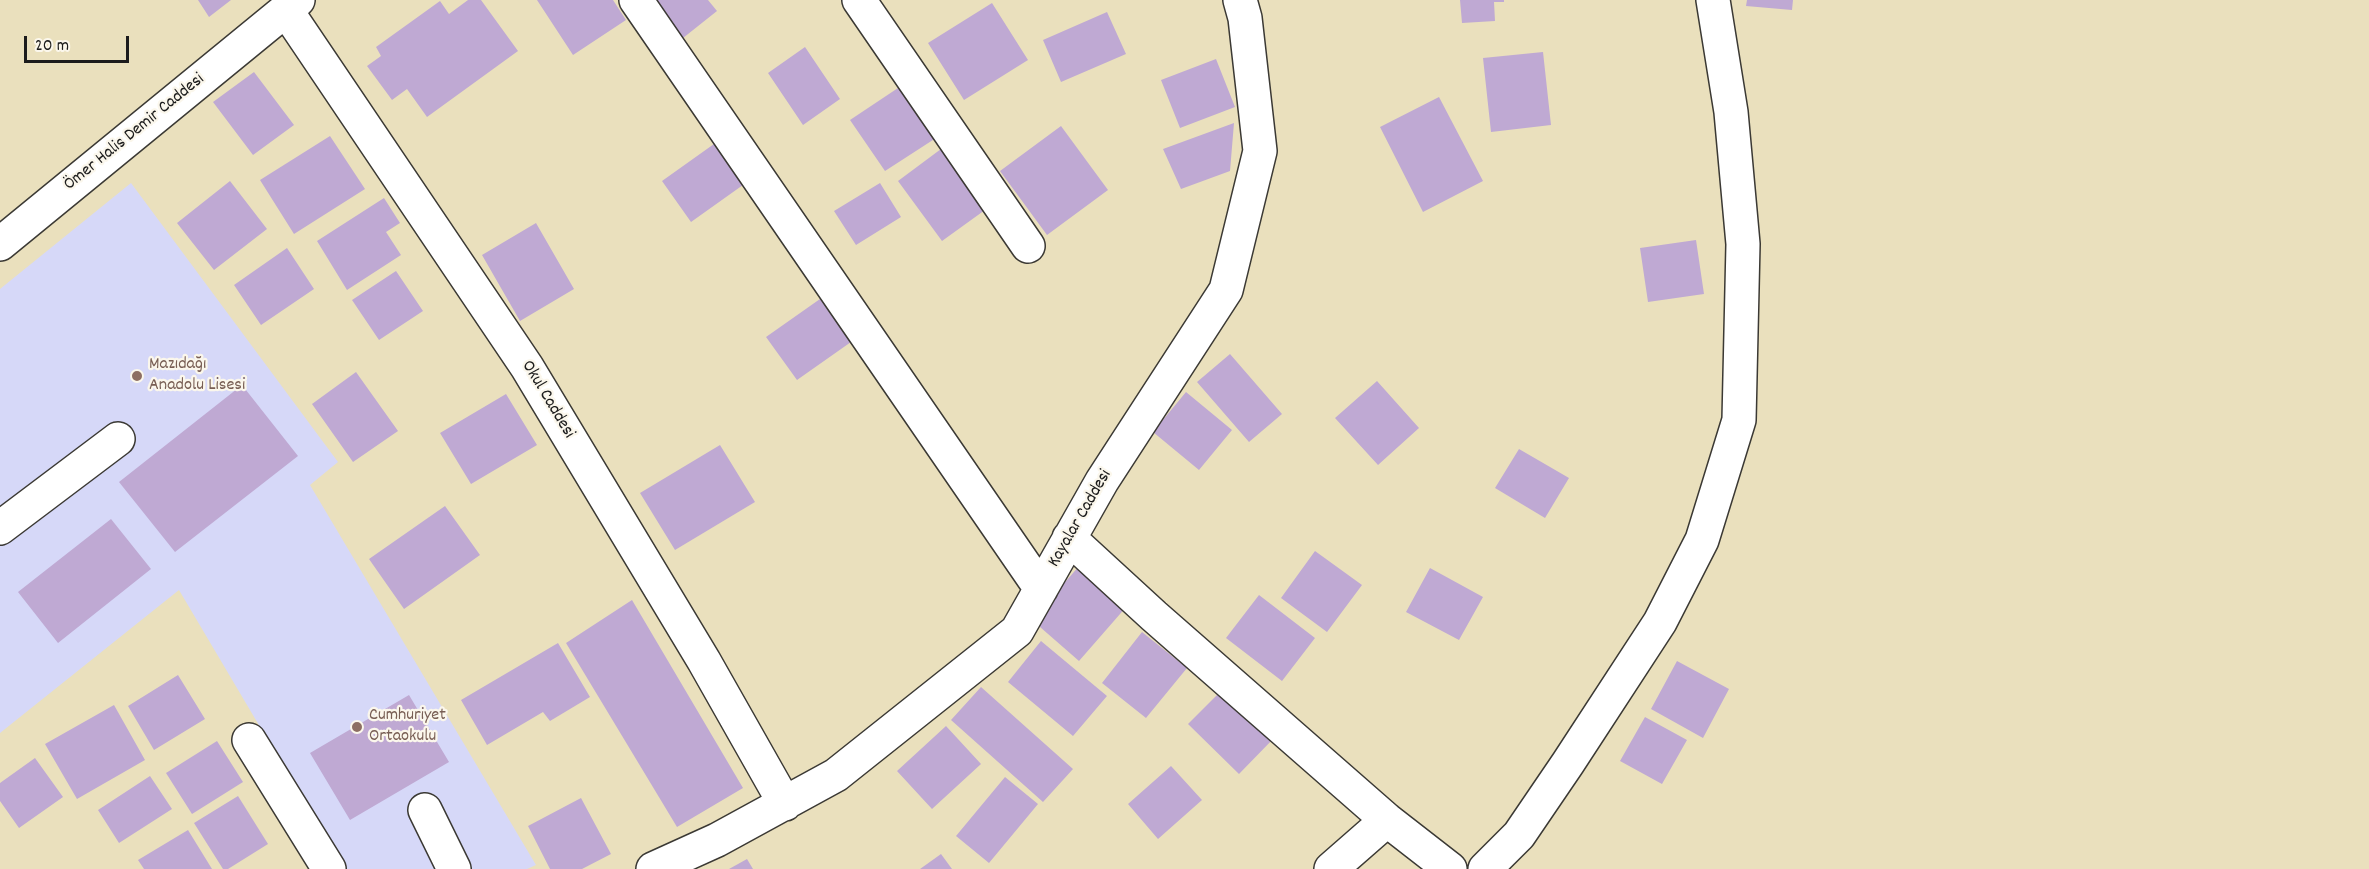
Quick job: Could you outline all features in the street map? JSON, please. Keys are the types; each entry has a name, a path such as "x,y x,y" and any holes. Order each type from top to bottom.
{"street":[{"path":"636,0 1041,589"},
{"path":"859,0 1028,246"},
{"name":"Kayalar Caddesi","path":"653,869 717,840 836,775 1017,631 1102,481 1226,290 1260,151 1245,18 1240,0"},
{"path":"1485,869 1519,835 1660,622 1702,540 1739,420 1743,244 1731,112 1713,0"},
{"name":"Ömer Halis Demir Caddesi","path":"0,244 292,5"},
{"name":"Okul Caddesi","path":"292,5 527,367 704,661 785,804"},
{"path":"0,528 118,439"},
{"path":"1069,538 1387,820 1450,869"},
{"path":"249,740 329,869"},
{"path":"425,810 454,869"},
{"path":"1331,869 1387,820"}],"shaded area":[{"name":"Mazıdağı Anadolu Lisesi","path":"131,183 338,462 310,485 536,865 527,869 344,869 179,590 0,733 0,289"}],"building":[{"path":"198,0 231,0 209,17"},
{"path":"468,0 481,0 518,51 427,117 407,89 392,100 367,66 381,56 376,47 440,1 449,14"},
{"path":"537,0 613,0 626,20 573,55"},
{"path":"657,0 708,0 717,11 683,38 655,2"},
{"path":"1460,0 1504,0 1504,2 1494,2 1495,21 1462,23"},
{"path":"1747,0 1793,0 1792,10 1746,6"},
{"path":"992,3 1028,60 964,100 928,43"},
{"path":"1107,12 1126,54 1061,82 1043,40"},
{"path":"805,47 840,99 803,125 768,73"},
{"path":"1543,52 1551,125 1491,132 1483,58"},
{"path":"1216,59 1235,107 1180,128 1161,80"},
{"path":"254,72 294,125 253,155 213,102"},
{"path":"901,86 936,138 885,171 850,120"},
{"path":"1439,97 1483,181 1423,212 1380,127"},
{"path":"1234,123 1230,171 1181,189 1163,149"},
{"path":"1061,126 1108,190 1047,235 1000,171"},
{"path":"330,136 365,189 294,234 260,180"},
{"path":"721,139 750,180 691,222 662,181"},
{"path":"941,149 985,210 942,241 898,181"},
{"path":"230,181 267,229 214,270 177,223"},
{"path":"880,183 901,217 856,245 834,211"},
{"path":"384,198 400,223 386,232 401,255 347,290 317,241"},
{"path":"536,223 574,289 520,321 482,255"},
{"path":"1696,240 1704,294 1648,302 1640,248"},
{"path":"287,248 314,289 261,325 234,285"},
{"path":"396,271 423,311 379,340 352,300"},
{"path":"820,299 851,342 797,380 766,337"},
{"path":"1230,354 1282,414 1249,442 1197,382"},
{"path":"356,372 398,431 353,462 312,404"},
{"path":"1377,381 1419,428 1378,465 1335,418"},
{"path":"242,385 298,456 175,552 119,482"},
{"path":"1186,392 1232,430 1199,470 1153,432"},
{"path":"506,394 537,445 471,484 440,433"},
{"path":"720,445 755,502 675,550 640,493"},
{"path":"1519,449 1569,478 1545,518 1495,488"},
{"path":"445,506 480,555 404,609 369,559"},
{"path":"111,519 151,569 58,643 18,592"},
{"path":"1315,551 1362,585 1327,632 1281,598"},
{"path":"1080,565 1127,606 1079,661 1032,620"},
{"path":"1430,568 1483,597 1459,640 1406,612"},
{"path":"1259,595 1315,638 1282,681 1226,638"},
{"path":"632,600 743,788 677,827 566,643"},
{"path":"1142,632 1187,668 1146,718 1102,683"},
{"path":"1041,641 1107,696 1073,736 1008,682"},
{"path":"558,643 590,697 550,721 543,712 487,745 461,700"},
{"path":"1677,661 1729,689 1703,738 1651,709"},
{"path":"178,675 205,719 154,750 128,706"},
{"path":"981,687 1073,769 1043,802 951,720"},
{"path":"1223,689 1274,738 1239,774 1188,724"},
{"path":"409,695 449,762 350,820 310,753"},
{"path":"114,705 145,760 77,799 45,744"},
{"path":"1645,717 1687,740 1662,784 1620,761"},
{"path":"946,726 981,764 932,809 897,771"},
{"path":"217,741 243,782 192,814 166,773"},
{"path":"35,758 63,797 19,828 0,801 0,783"},
{"path":"1171,766 1202,800 1158,839 1128,804"},
{"path":"150,776 172,809 119,843 98,810"},
{"path":"1005,777 1038,804 989,863 956,836"},
{"path":"238,796 268,844 228,869 223,869 194,823"},
{"path":"581,798 611,854 582,869 550,869 528,826"},
{"path":"188,830 212,869 144,869 138,860"},
{"path":"941,854 952,869 920,869"},
{"path":"747,859 753,869 729,869"}],"place":[{"name":"Mazıdağı Anadolu Lisesi","path":"137,376"},
{"name":"Cumhuriyet Ortaokulu","path":"357,727"}]}
